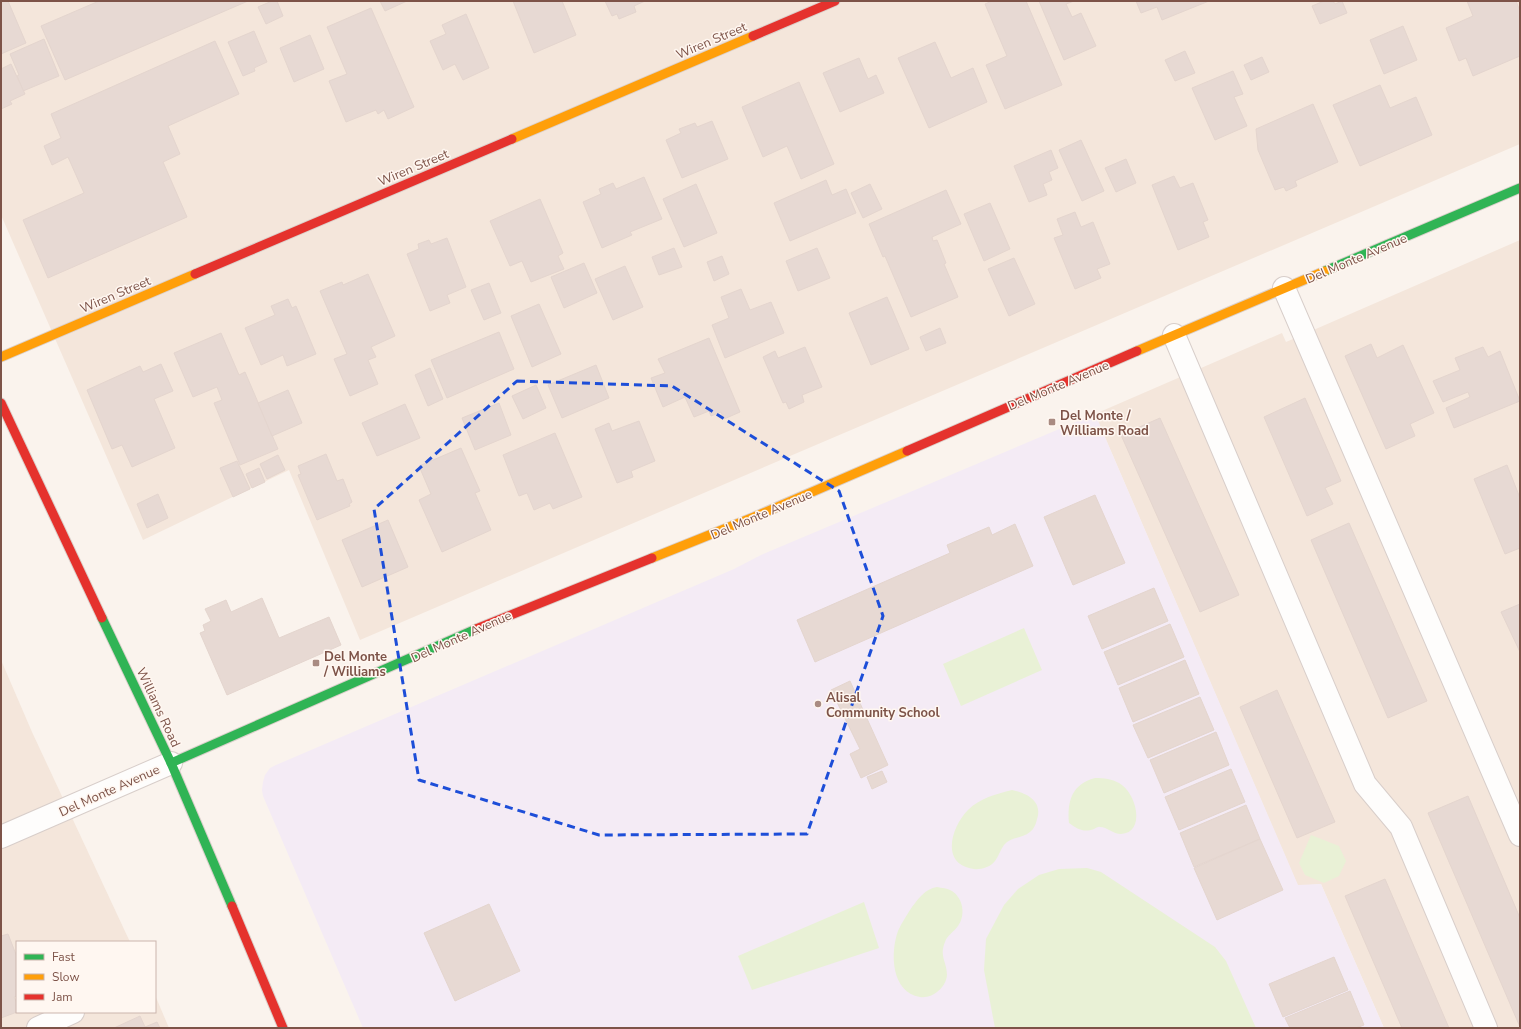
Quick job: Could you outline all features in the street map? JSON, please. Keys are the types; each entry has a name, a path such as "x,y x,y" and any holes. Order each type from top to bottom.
{"street":[{"name":"Wiren Street","path":"1,357 835,1"},
{"name":"Del Monte Avenue","path":"1,837 317,700 490,622 754,517 1174,335 1520,188"},
{"path":"1284,288 1520,835"},
{"path":"1174,335 1365,784 1401,827 1486,1028"},
{"name":"Williams Road","path":"1,403 171,763 283,1028"},
{"path":"38,1028 71,1013"}],"highlighted area":[{"path":"517,381 672,386 839,491 883,616 807,834 599,835 419,780 374,509"}],"shaded area":[{"path":"1,1 1520,1 1520,144 360,640 289,470 143,540 1,215"},
{"path":"1520,240 1520,1028 1384,1028 1321,884 1298,886 1095,414 1282,333 1286,342"},
{"name":"Alisal Community School","path":"1095,414 1298,885 1321,884 1384,1028 363,1028 263,796 263,782 265,775 270,768 734,569 761,555"},
{"path":"1,660 32,732 130,941 16,941 16,1013 156,1013 156,997 169,1028 1,1028"}],"green space":[{"path":"1024,628 1042,670 961,706 943,664"},
{"path":"1095,778 1108,779 1119,783 1130,795 1134,803 1136,820 1134,827 1129,832 1118,834 1100,827 1087,831 1078,829 1069,823 1069,808 1073,794 1081,784"},
{"path":"1012,790 1023,793 1036,803 1038,813 1034,828 1024,836 1007,842 995,861 988,866 974,869 963,866 956,860 953,853 952,844 953,835 962,817 968,810 983,799"},
{"path":"1311,835 1339,846 1346,861 1339,876 1324,883 1305,875 1299,863"},
{"path":"1087,868 1101,872 1215,947 1226,961 1256,1028 995,1028 984,970 986,939 1004,905 1018,889 1039,875 1059,869"},
{"path":"937,887 948,889 956,894 961,902 963,912 958,926 949,935 943,947 947,975 944,984 938,992 929,996 920,997 910,994 903,988 898,980 894,960 895,940 901,925 912,907 926,892"},
{"path":"864,902 879,948 752,990 738,956"}],"building":[{"path":"1,1 8,1 26,43 1,54"},
{"path":"99,1 248,1 65,80 41,26"},
{"path":"272,1 277,1 283,16 266,24 258,7"},
{"path":"380,1 407,1 385,11"},
{"path":"513,1 562,1 576,35 534,53"},
{"path":"605,1 645,1 634,6 636,12 619,19 617,14 612,16"},
{"path":"992,1 1026,1 1062,85 1005,109 986,65 1007,56 985,4"},
{"path":"1039,1 1074,1 1066,4 1072,17 1081,13 1096,46 1064,60"},
{"path":"1136,1 1209,1 1162,20 1157,7 1141,13"},
{"path":"1324,1 1333,1 1335,4 1342,1 1347,13 1320,24 1312,6"},
{"path":"1467,1 1516,1 1520,11 1520,56 1473,76 1466,58 1459,61 1446,28 1473,16"},
{"path":"371,8 414,107 388,119 384,110 378,114 376,110 346,122 329,81 347,74 327,27"},
{"path":"466,14 489,68 463,80 455,64 443,70 430,41 446,34 442,25"},
{"path":"1403,26 1417,60 1384,74 1370,40"},
{"path":"254,31 267,62 254,68 255,71 243,76 228,42"},
{"path":"310,35 324,69 294,82 280,48"},
{"path":"44,39 59,76 23,91 17,76 19,75 10,54"},
{"path":"215,41 239,94 168,126 180,154 163,162 187,217 48,278 23,220 84,193 68,157 52,165 44,146 61,138 51,114"},
{"path":"935,42 951,78 973,68 987,102 929,128 898,58"},
{"path":"1185,51 1195,73 1175,81 1165,60"},
{"path":"1262,57 1269,72 1251,80 1244,65"},
{"path":"859,58 868,79 876,75 884,93 840,112 823,73"},
{"path":"11,64 25,94 10,101 12,104 1,109 1,69"},
{"path":"1233,71 1243,94 1234,97 1247,126 1215,140 1192,88"},
{"path":"799,82 834,164 801,179 787,146 763,157 742,107"},
{"path":"1380,85 1390,108 1416,97 1432,135 1360,166 1333,105"},
{"path":"1313,104 1338,162 1295,181 1297,186 1286,191 1284,187 1275,190 1258,150 1256,129"},
{"path":"712,121 728,159 682,178 666,140 681,133 679,129 695,123 697,127"},
{"path":"1081,140 1104,191 1082,201 1059,150"},
{"path":"1051,150 1058,168 1049,172 1052,180 1043,184 1047,195 1029,202 1014,166"},
{"path":"1126,159 1136,183 1116,192 1105,168"},
{"path":"1174,176 1180,188 1193,183 1208,220 1203,222 1209,237 1178,250 1152,185"},
{"path":"644,177 662,219 630,232 632,235 602,248 583,202 601,194 599,189 613,183 616,189"},
{"path":"826,180 832,195 846,189 856,213 790,241 774,203"},
{"path":"696,184 717,233 684,247 663,199"},
{"path":"870,184 882,209 863,218 851,193"},
{"path":"946,190 961,224 932,237 933,241 937,240 946,263 944,264 958,297 911,317 885,256 883,257 869,224"},
{"path":"540,199 563,253 558,256 564,269 531,282 522,261 510,266 490,221"},
{"path":"990,203 1010,249 984,261 964,214"},
{"path":"1075,212 1081,227 1093,222 1110,264 1097,269 1101,278 1075,289 1054,238 1063,235 1057,219"},
{"path":"447,238 466,287 447,295 450,303 430,311 407,254 419,249 418,244 429,240 431,244"},
{"path":"674,248 682,267 659,275 652,257"},
{"path":"817,248 830,278 798,291 786,261"},
{"path":"722,256 729,274 714,281 707,262"},
{"path":"1014,258 1035,304 1009,316 988,269"},
{"path":"584,263 597,293 564,308 551,277"},
{"path":"625,266 643,307 613,320 595,279"},
{"path":"368,274 395,336 371,347 376,357 368,360 378,384 350,396 334,359 347,354 320,291 342,282 343,285"},
{"path":"489,283 501,313 484,320 471,290"},
{"path":"741,289 750,310 771,302 784,333 725,358 712,325 729,318 721,297"},
{"path":"887,297 909,349 871,365 849,313"},
{"path":"288,299 292,308 296,306 316,354 287,366 283,355 261,365 245,328 275,315 271,306"},
{"path":"539,304 561,354 532,367 511,316"},
{"path":"940,328 946,343 926,351 920,337"},
{"path":"499,332 514,369 447,398 431,360"},
{"path":"221,333 239,375 245,372 278,449 240,465 214,403 222,400 217,387 193,397 174,353"},
{"path":"709,338 740,412 724,419 721,412 711,416 709,411 694,417 685,397 663,407 651,378 665,373 658,359"},
{"path":"1371,344 1377,358 1403,345 1434,413 1410,424 1415,436 1386,449 1345,356"},
{"path":"805,347 822,387 802,395 804,402 789,409 786,402 783,403 763,357 775,351 778,358"},
{"path":"1483,347 1488,357 1500,351 1520,401 1454,428 1446,408 1470,397 1468,392 1443,402 1433,381 1460,370 1455,358"},
{"path":"161,364 173,391 154,399 175,448 132,467 122,445 112,449 87,390 140,366 143,372"},
{"path":"596,365 609,398 562,418 548,385"},
{"path":"430,368 443,399 428,406 415,375"},
{"path":"536,385 546,408 523,419 512,396"},
{"path":"288,390 302,423 272,436 258,403"},
{"path":"1305,398 1341,481 1325,488 1333,504 1307,516 1264,417"},
{"path":"499,403 511,435 475,450 462,418"},
{"path":"405,404 420,438 377,456 362,423"},
{"path":"1160,418 1239,595 1200,612 1121,435"},
{"path":"639,421 655,461 631,471 633,477 617,483 595,429 609,423 612,431"},
{"path":"555,433 582,497 553,509 550,503 534,510 527,493 519,496 503,455"},
{"path":"461,448 480,491 475,493 491,530 442,552 419,500 431,494 419,466"},
{"path":"326,454 337,481 343,479 352,502 349,504 350,506 317,520 298,475 301,474 298,466"},
{"path":"278,455 285,470 267,479 260,464"},
{"path":"237,461 250,489 233,497 220,468"},
{"path":"1507,465 1520,498 1520,548 1505,554 1474,479"},
{"path":"259,468 265,482 252,488 246,474"},
{"path":"158,494 168,518 147,528 137,504"},
{"path":"1095,495 1125,563 1073,585 1044,517"},
{"path":"388,520 408,567 362,587 342,540"},
{"path":"1349,523 1427,701 1388,718 1311,540"},
{"path":"1015,524 1033,566 815,662 797,620 950,553 947,545 989,527 992,535"},
{"path":"1154,588 1168,621 1102,649 1088,616"},
{"path":"262,598 279,638 329,617 341,645 227,695 200,633 205,631 203,625 211,621 205,609 226,600 231,612"},
{"path":"1520,604 1520,652 1501,612"},
{"path":"1170,624 1184,657 1118,685 1104,652"},
{"path":"1185,660 1199,694 1133,722 1119,688"},
{"path":"850,681 888,765 861,778 850,754 860,749 831,690"},
{"path":"1277,690 1335,822 1297,838 1240,707"},
{"path":"1200,697 1214,730 1148,758 1133,725"},
{"path":"1216,732 1229,765 1164,793 1150,760"},
{"path":"1231,769 1245,802 1179,830 1165,797"},
{"path":"882,771 887,782 872,789 867,777"},
{"path":"1468,796 1520,918 1520,1027 1428,813"},
{"path":"1246,805 1260,839 1194,867 1180,833"},
{"path":"1260,839 1283,890 1217,920 1194,868"},
{"path":"1385,879 1449,1028 1402,1028 1345,896"},
{"path":"489,904 520,971 455,1001 424,933"},
{"path":"8,934 16,954 16,996 14,997 16,1001 16,1012 1,1018 1,936"},
{"path":"1334,957 1348,990 1283,1017 1269,984"},
{"path":"1350,991 1364,1025 1356,1028 1290,1028 1285,1018"},
{"path":"140,1016 145,1027 157,1022 160,1028 114,1028"}],"traffic: fast":[{"path":"1325,271 1520,188"},
{"path":"102,618 171,763 232,906"},
{"path":"171,763 476,629"}],"traffic: slow":[{"path":"512,139 753,36"},
{"path":"1137,351 1325,271"},
{"path":"1,357 195,274"},
{"path":"652,558 754,517 907,451"}],"traffic: jam":[{"path":"753,36 835,1"},
{"path":"195,274 512,139"},
{"path":"907,451 1137,351"},
{"path":"1,403 102,618"},
{"path":"476,629 652,558"},
{"path":"232,906 283,1028"}],"place":[{"name":"Del Monte / Williams Road","path":"1052,422"},
{"name":"Del Monte / Williams","path":"316,663"},
{"name":"Alisal Community School","path":"818,704"}]}
